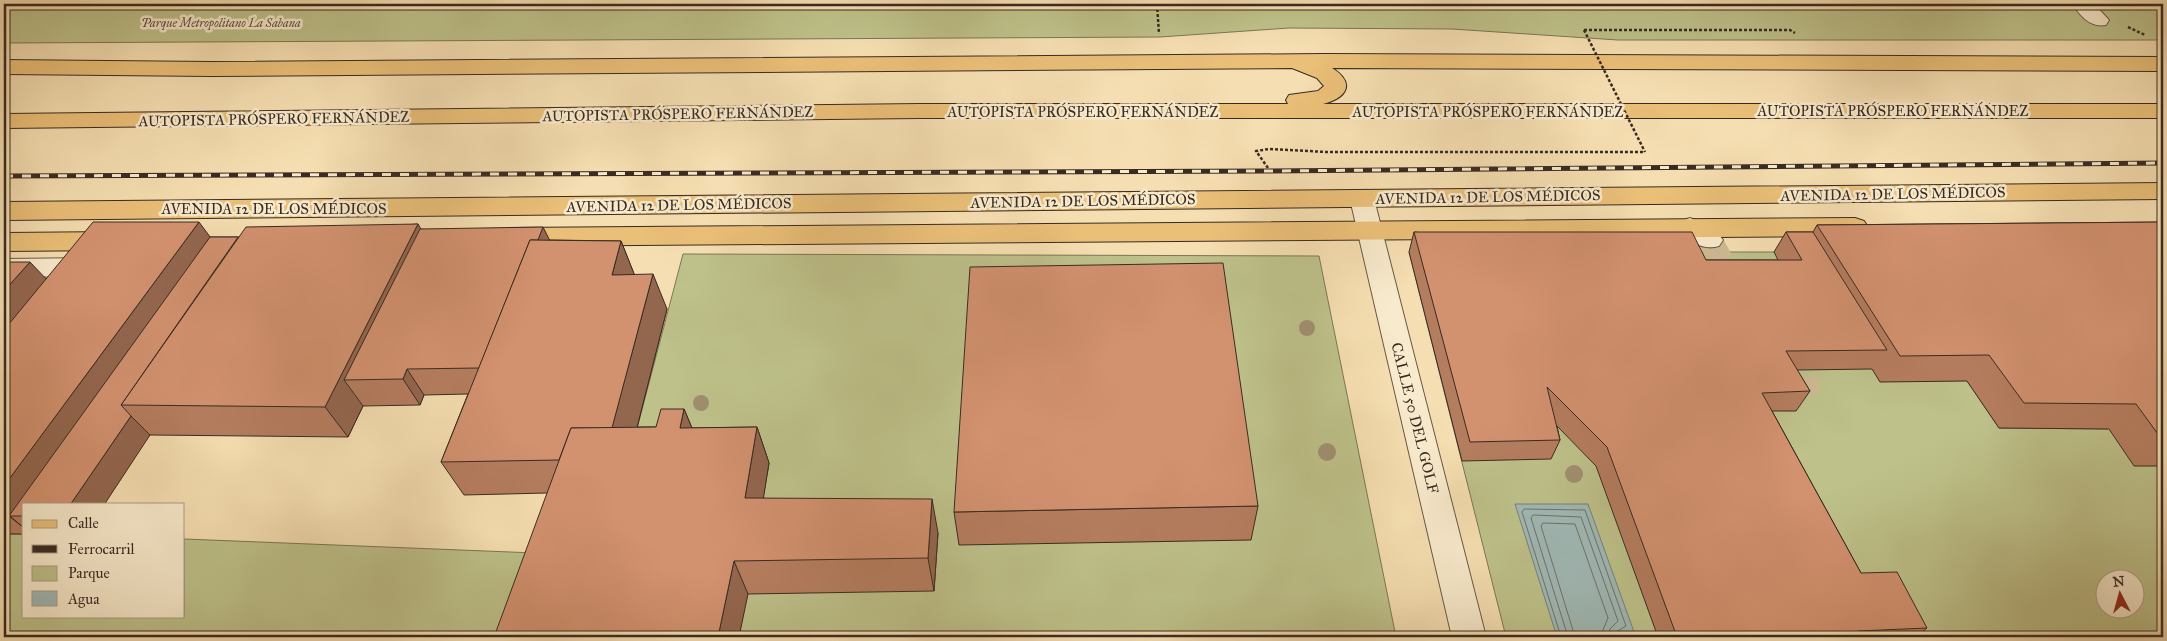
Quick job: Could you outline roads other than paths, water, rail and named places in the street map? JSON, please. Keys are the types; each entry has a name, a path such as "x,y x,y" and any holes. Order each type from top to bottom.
{"main road":[{"path":"4,67 211,69 1292,61 2163,64"},
{"path":"1162,112 1218,101 1318,99 1332,93 1334,85 1332,79 1324,73 1292,61"},
{"name":"AUTOPISTA PRÓSPERO FERNÁNDEZ","path":"4,121 920,112 2163,110"},
{"name":"AVENIDA 12 DE LOS MÉDICOS","path":"4,211 2163,192"},
{"name":"AVENIDA 12 DE LOS MÉDICOS","path":"491,237 1369,229 1717,234 1875,226"},
{"path":"4,242 136,240"}],"street":[{"path":"2083,4 2098,20"},
{"name":"CALLE 50 DEL GOLF","path":"1362,198 1469,637"},
{"path":"4,268 94,267"}],"water":[{"path":"1515,504 1588,504 1634,632 1615,637 1557,637"}],"tunnel":[{"path":"1710,240 1733,282"},
{"path":"1732,280 1739,293"},
{"path":"1784,337 1797,361 1806,396"}],"railway":[{"path":"4,176 1269,171 2163,163"}],"park label":[{"name":"Parque Metropolitano La Sabana","path":"221,23"}]}
